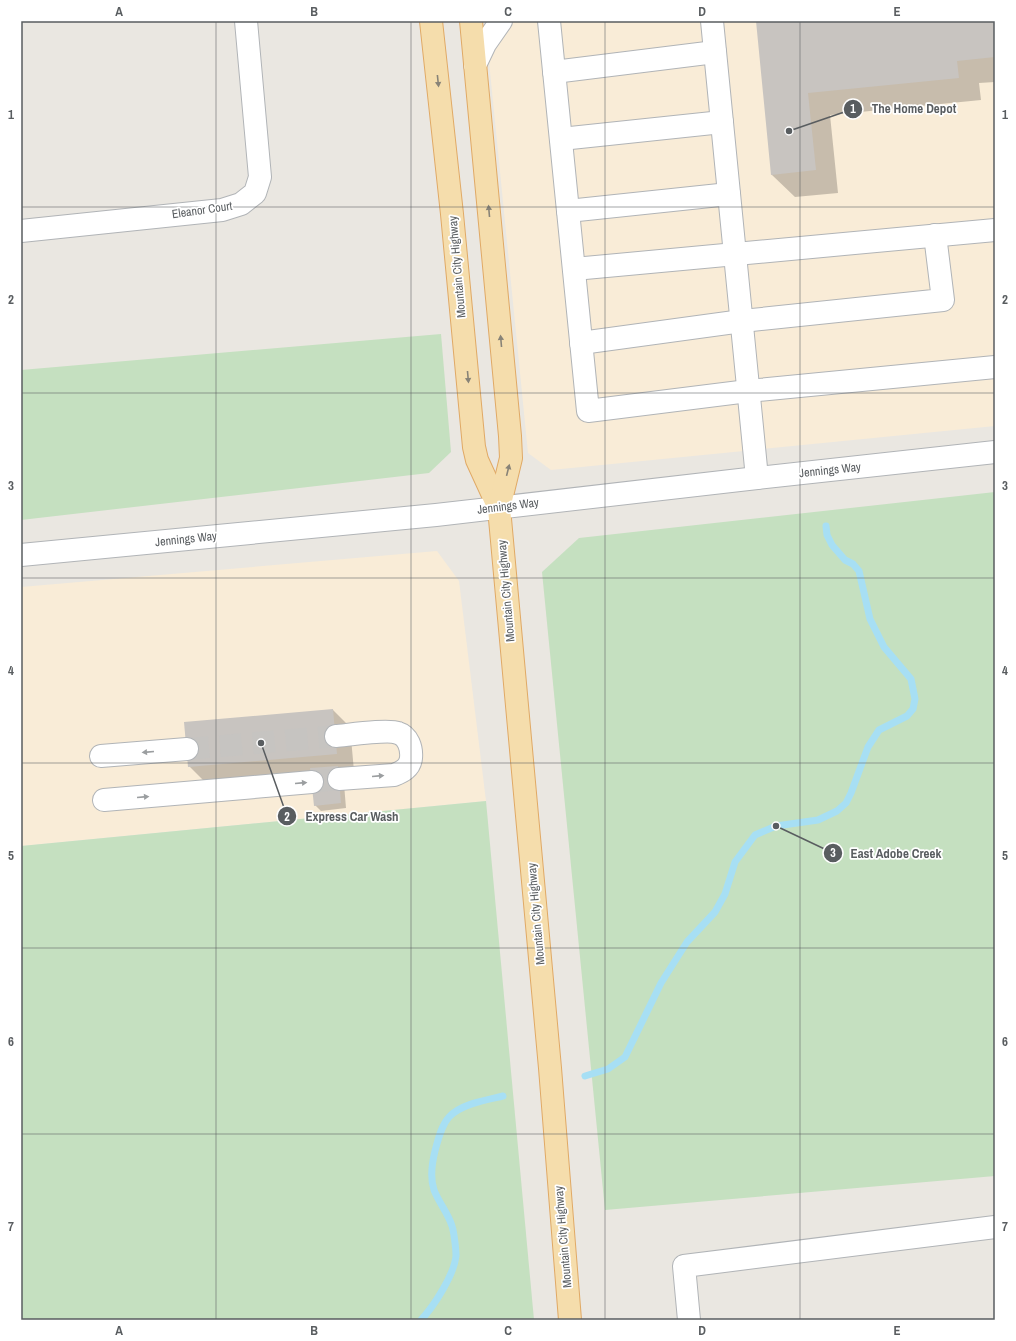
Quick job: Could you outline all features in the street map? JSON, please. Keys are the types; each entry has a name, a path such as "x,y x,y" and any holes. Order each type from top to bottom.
{"main road":[{"name":"Mountain City Highway","path":"431,21 452,214 474,447 476,460 499,508"},
{"name":"Mountain City Highway","path":"471,21 510,436 511,458 499,508 550,1068 570,1320"}],"street":[{"name":"Eleanor Court","path":"21,231 222,210 241,204 255,193 260,177 246,21"},
{"path":"475,65 485,44 501,21"},
{"path":"549,21 588,411 748,391 995,367"},
{"path":"712,21 756,478"},
{"path":"554,72 715,52"},
{"path":"561,139 722,122"},
{"path":"568,211 729,194"},
{"path":"574,270 995,230"},
{"path":"581,343 742,321 943,300 935,235"},
{"name":"Jennings Way","path":"21,555 499,508 995,452"},
{"path":"336,736 397,732 403,736 410,747 411,760 407,767 400,773 394,775 339,779"},
{"path":"100,756 187,749"},
{"path":"104,800 312,782"},
{"path":"689,1320 684,1266 995,1227"}],"shaded area":[{"path":"485,21 995,21 995,426 551,470 528,453"},
{"path":"437,551 459,581 486,801 21,846 21,587"}],"green space":[{"path":"441,334 451,452 429,473 21,520 21,370"},
{"path":"995,492 995,1176 605,1210 542,572 579,538"},
{"path":"486,801 534,1320 21,1320 21,846"}],"building":[{"path":"756,21 995,21 995,57 957,61 959,78 808,93 816,170 771,175"},
{"path":"333,709 337,754 188,767 184,722"},
{"path":"338,766 341,803 314,806 310,768"}],"waterway":[{"path":"585,1076 608,1069 625,1057 661,983 687,942 715,912 725,894 735,862 755,835 776,826 818,820 837,811 846,803 868,747 879,730 907,716 913,709 915,699 911,679 884,647 870,619 859,571 853,564 845,560 832,545 827,535 826,526"},
{"path":"421,1320 443,1290 452,1272 456,1256 452,1226 436,1195 432,1181 433,1160 440,1133 449,1117 460,1109 474,1103 503,1096"}],"tunnel":[{"path":"187,749 336,736"},
{"path":"312,782 339,779"}],"place":[{"name":"The Home Depot","path":"789,131"},
{"name":"Express Car Wash","path":"261,743"},
{"name":"East Adobe Creek","path":"776,826"}]}
